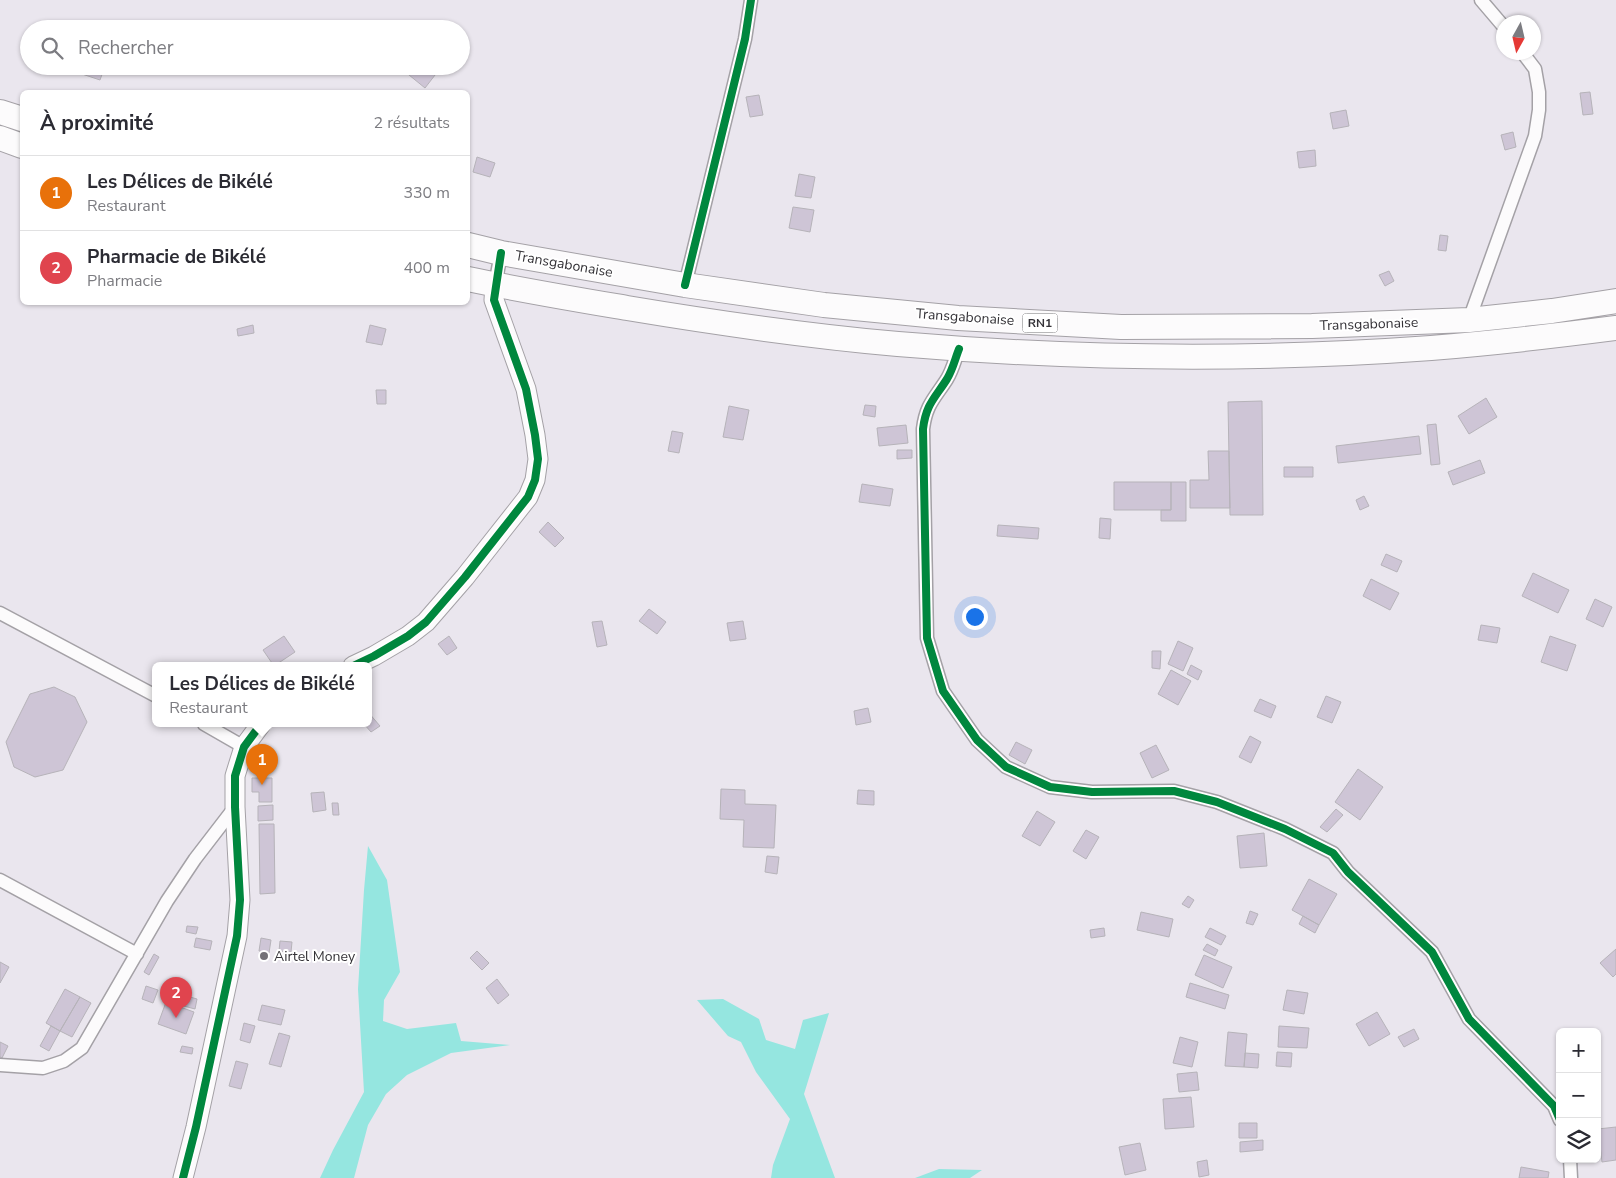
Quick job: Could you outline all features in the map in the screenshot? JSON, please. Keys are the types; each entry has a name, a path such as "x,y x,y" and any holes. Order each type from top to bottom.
{"highway":[{"path":"0,112 20,118"},
{"path":"0,138 20,145"},
{"name":"Transgabonaise","path":"470,245 501,253 685,285 824,305 958,318 1121,328 1312,326 1469,320 1552,311 1616,301"},
{"name":"Transgabonaise","path":"470,279 495,285 668,315 833,338 959,349 1042,353 1197,356 1283,355 1441,347 1532,339 1616,328"}],"street":[{"path":"685,285 745,39 751,0"},
{"path":"1481,0 1496,18"},
{"path":"1469,320 1535,136 1539,110 1539,92 1535,69 1528,60"},
{"path":"361,662 408,636 426,622 465,577 528,497 536,480 538,459 526,389 494,300 501,253"},
{"path":"959,349 947,379 927,407 923,428 927,638 943,691 977,740 1006,767 1050,786 1092,792 1174,791 1217,802 1285,829 1333,853 1348,872 1432,952 1469,1019 1554,1106 1559,1118"},
{"path":"0,613 152,694"},
{"path":"209,727 244,747"},
{"path":"183,1178 196,1127 237,936 240,900 235,776 244,747 259,727"},
{"path":"0,1065 43,1068 64,1061 82,1048 167,901 235,807"},
{"path":"0,880 137,954"},
{"path":"1570,1163 1571,1178"}],"shaded area":[{"path":"368,846 387,880 400,972 384,1000 383,1021 407,1029 456,1023 461,1041 510,1045 451,1053 407,1075 386,1094 368,1125 354,1178 320,1178 364,1092 358,989"},
{"path":"723,999 759,1019 766,1040 795,1049 803,1020 829,1013 804,1094 835,1178 771,1178 773,1165 790,1119 756,1072 741,1042 728,1036 697,1000"},
{"path":"939,1169 982,1170 970,1178 915,1178"}],"building":[{"path":"85,75 102,75 100,80"},
{"path":"409,75 435,75 425,88"},
{"path":"1590,92 1593,114 1583,115 1580,93"},
{"path":"759,95 763,115 750,117 746,97"},
{"path":"1346,110 1349,126 1333,129 1330,113"},
{"path":"1513,132 1516,147 1505,150 1501,135"},
{"path":"1315,150 1316,166 1299,168 1297,152"},
{"path":"477,157 495,163 490,177 473,172"},
{"path":"799,174 815,177 811,198 795,196"},
{"path":"793,207 814,210 810,232 789,228"},
{"path":"1440,235 1448,236 1446,251 1438,250"},
{"path":"1389,271 1394,281 1385,286 1379,275"},
{"path":"253,325 254,333 238,336 237,329"},
{"path":"370,325 386,329 382,345 366,342"},
{"path":"376,390 386,390 386,404 377,404"},
{"path":"1486,398 1497,417 1469,434 1458,416"},
{"path":"1262,401 1263,515 1230,515 1228,402"},
{"path":"865,405 876,406 875,417 863,415"},
{"path":"729,406 749,410 743,440 723,437"},
{"path":"1436,424 1440,464 1431,465 1427,425"},
{"path":"906,425 908,443 879,446 877,428"},
{"path":"672,431 683,433 679,453 668,451"},
{"path":"1419,436 1421,454 1338,463 1336,446"},
{"path":"897,450 912,450 912,458 897,459"},
{"path":"1208,451 1229,451 1230,508 1190,508 1190,480 1209,480"},
{"path":"1480,460 1485,473 1453,485 1448,472"},
{"path":"1284,467 1313,467 1313,477 1284,477"},
{"path":"1114,482 1171,482 1171,510 1114,510"},
{"path":"1171,482 1186,482 1186,521 1161,521 1161,510 1171,510"},
{"path":"862,484 893,489 890,506 859,502"},
{"path":"1364,496 1369,506 1360,510 1356,500"},
{"path":"1100,518 1111,519 1110,539 1099,538"},
{"path":"548,522 564,538 555,547 539,532"},
{"path":"998,525 1039,528 1038,539 997,536"},
{"path":"1386,554 1402,561 1397,572 1381,565"},
{"path":"1533,573 1569,590 1558,613 1522,596"},
{"path":"1371,579 1399,593 1390,610 1363,596"},
{"path":"1595,599 1612,607 1603,627 1586,619"},
{"path":"649,609 666,622 657,634 639,621"},
{"path":"602,621 607,645 597,647 592,622"},
{"path":"743,621 746,639 730,641 727,623"},
{"path":"1481,625 1500,628 1497,643 1478,640"},
{"path":"284,636 295,652 280,662 271,662 263,650"},
{"path":"449,636 457,648 447,655 438,644"},
{"path":"1550,636 1576,645 1567,671 1541,662"},
{"path":"1178,641 1193,648 1183,671 1168,664"},
{"path":"1152,651 1161,651 1160,669 1152,668"},
{"path":"1191,665 1202,671 1198,680 1187,674"},
{"path":"1171,670 1191,681 1178,705 1158,694"},
{"path":"54,687 75,697 87,722 63,770 35,777 14,767 6,742 30,694"},
{"path":"1326,696 1341,702 1332,723 1317,717"},
{"path":"1260,699 1276,706 1271,718 1254,711"},
{"path":"868,708 871,722 856,725 854,711"},
{"path":"372,717 380,726 371,732 367,727 372,727"},
{"path":"1250,736 1261,742 1251,763 1239,757"},
{"path":"1016,742 1032,750 1025,764 1009,755"},
{"path":"1156,745 1169,770 1152,778 1140,753"},
{"path":"1358,769 1383,787 1360,820 1335,802"},
{"path":"252,778 272,778 272,802 259,802 259,792 252,792"},
{"path":"721,789 745,790 745,804 776,805 774,848 743,847 744,820 720,819"},
{"path":"858,790 874,791 874,805 857,804"},
{"path":"324,792 326,810 313,812 311,793"},
{"path":"332,803 338,803 339,815 333,815"},
{"path":"273,805 273,820 258,821 258,806"},
{"path":"1336,809 1343,815 1327,832 1320,827"},
{"path":"1037,811 1055,822 1040,846 1022,836"},
{"path":"259,824 274,824 275,893 260,894"},
{"path":"1086,830 1099,837 1086,859 1073,851"},
{"path":"1264,833 1267,866 1240,868 1237,836"},
{"path":"767,856 779,857 777,874 765,872"},
{"path":"1309,879 1337,894 1319,925 1292,910"},
{"path":"1188,896 1194,900 1189,908 1182,904"},
{"path":"1250,911 1258,914 1253,925 1246,923"},
{"path":"1141,912 1173,919 1169,937 1137,930"},
{"path":"1303,916 1319,925 1315,933 1299,924"},
{"path":"187,926 198,927 196,934 186,932"},
{"path":"1104,928 1105,936 1091,938 1090,930"},
{"path":"1210,928 1226,936 1221,945 1205,937"},
{"path":"196,938 212,941 210,950 194,947"},
{"path":"261,938 271,940 269,953 259,951"},
{"path":"280,941 292,942 291,952 279,951"},
{"path":"1207,944 1218,950 1215,956 1203,950"},
{"path":"1616,949 1616,974 1613,977 1600,963"},
{"path":"477,951 489,963 482,970 470,958"},
{"path":"154,954 159,957 149,975 144,972"},
{"path":"1204,955 1232,967 1223,988 1195,975"},
{"path":"0,962 9,967 0,983"},
{"path":"497,979 509,995 498,1004 486,988"},
{"path":"1190,983 1229,995 1225,1009 1186,997"},
{"path":"146,986 158,990 153,1003 142,999"},
{"path":"65,989 80,997 60,1031 46,1023"},
{"path":"1287,990 1308,993 1304,1014 1283,1010"},
{"path":"183,995 197,999 195,1009 180,1005"},
{"path":"80,997 91,1003 72,1037 60,1031"},
{"path":"166,1002 194,1012 186,1034 158,1024"},
{"path":"262,1005 285,1010 281,1025 258,1020"},
{"path":"1377,1012 1390,1034 1369,1046 1356,1024"},
{"path":"244,1023 255,1026 250,1043 240,1040"},
{"path":"51,1026 60,1031 49,1051 40,1046"},
{"path":"1279,1026 1309,1028 1307,1048 1278,1047"},
{"path":"1414,1029 1419,1039 1404,1047 1398,1037"},
{"path":"1228,1032 1247,1034 1244,1067 1225,1066"},
{"path":"279,1033 290,1036 281,1067 269,1064"},
{"path":"1180,1037 1198,1042 1192,1067 1173,1063"},
{"path":"0,1042 8,1046 2,1058 0,1057"},
{"path":"182,1046 193,1048 192,1054 180,1052"},
{"path":"1277,1052 1292,1053 1291,1067 1276,1066"},
{"path":"1245,1053 1259,1054 1258,1068 1244,1067"},
{"path":"236,1061 248,1064 241,1089 229,1086"},
{"path":"1197,1072 1199,1090 1179,1092 1177,1074"},
{"path":"1191,1097 1194,1127 1165,1129 1163,1099"},
{"path":"1239,1123 1257,1123 1257,1138 1239,1138"},
{"path":"1616,1127 1616,1160 1602,1162 1601,1129"},
{"path":"1263,1140 1263,1150 1240,1152 1240,1142"},
{"path":"1140,1143 1146,1170 1125,1175 1119,1147"},
{"path":"1207,1160 1209,1175 1199,1177 1197,1162"},
{"path":"1521,1167 1549,1172 1548,1178 1519,1178"}],"cycle path":[{"path":"685,285 745,39 751,0"},
{"path":"361,662 408,636 426,622 465,577 528,497 535,480 538,459 526,389 494,300 501,253"},
{"path":"959,349 949,375 926,413 923,429 927,638 943,691 977,740 1006,767 1050,787 1092,792 1174,791 1217,802 1285,829 1333,853 1348,872 1432,952 1469,1019 1554,1106 1559,1118"},
{"path":"183,1178 196,1127 237,936 240,900 235,776 244,747 259,727"}],"place":[{"name":"Les Délices de Bikélé","path":"262,785"},
{"name":"Airtel Money","path":"264,956"},
{"name":"Pharmacie de Bikélé","path":"176,1018"}]}
